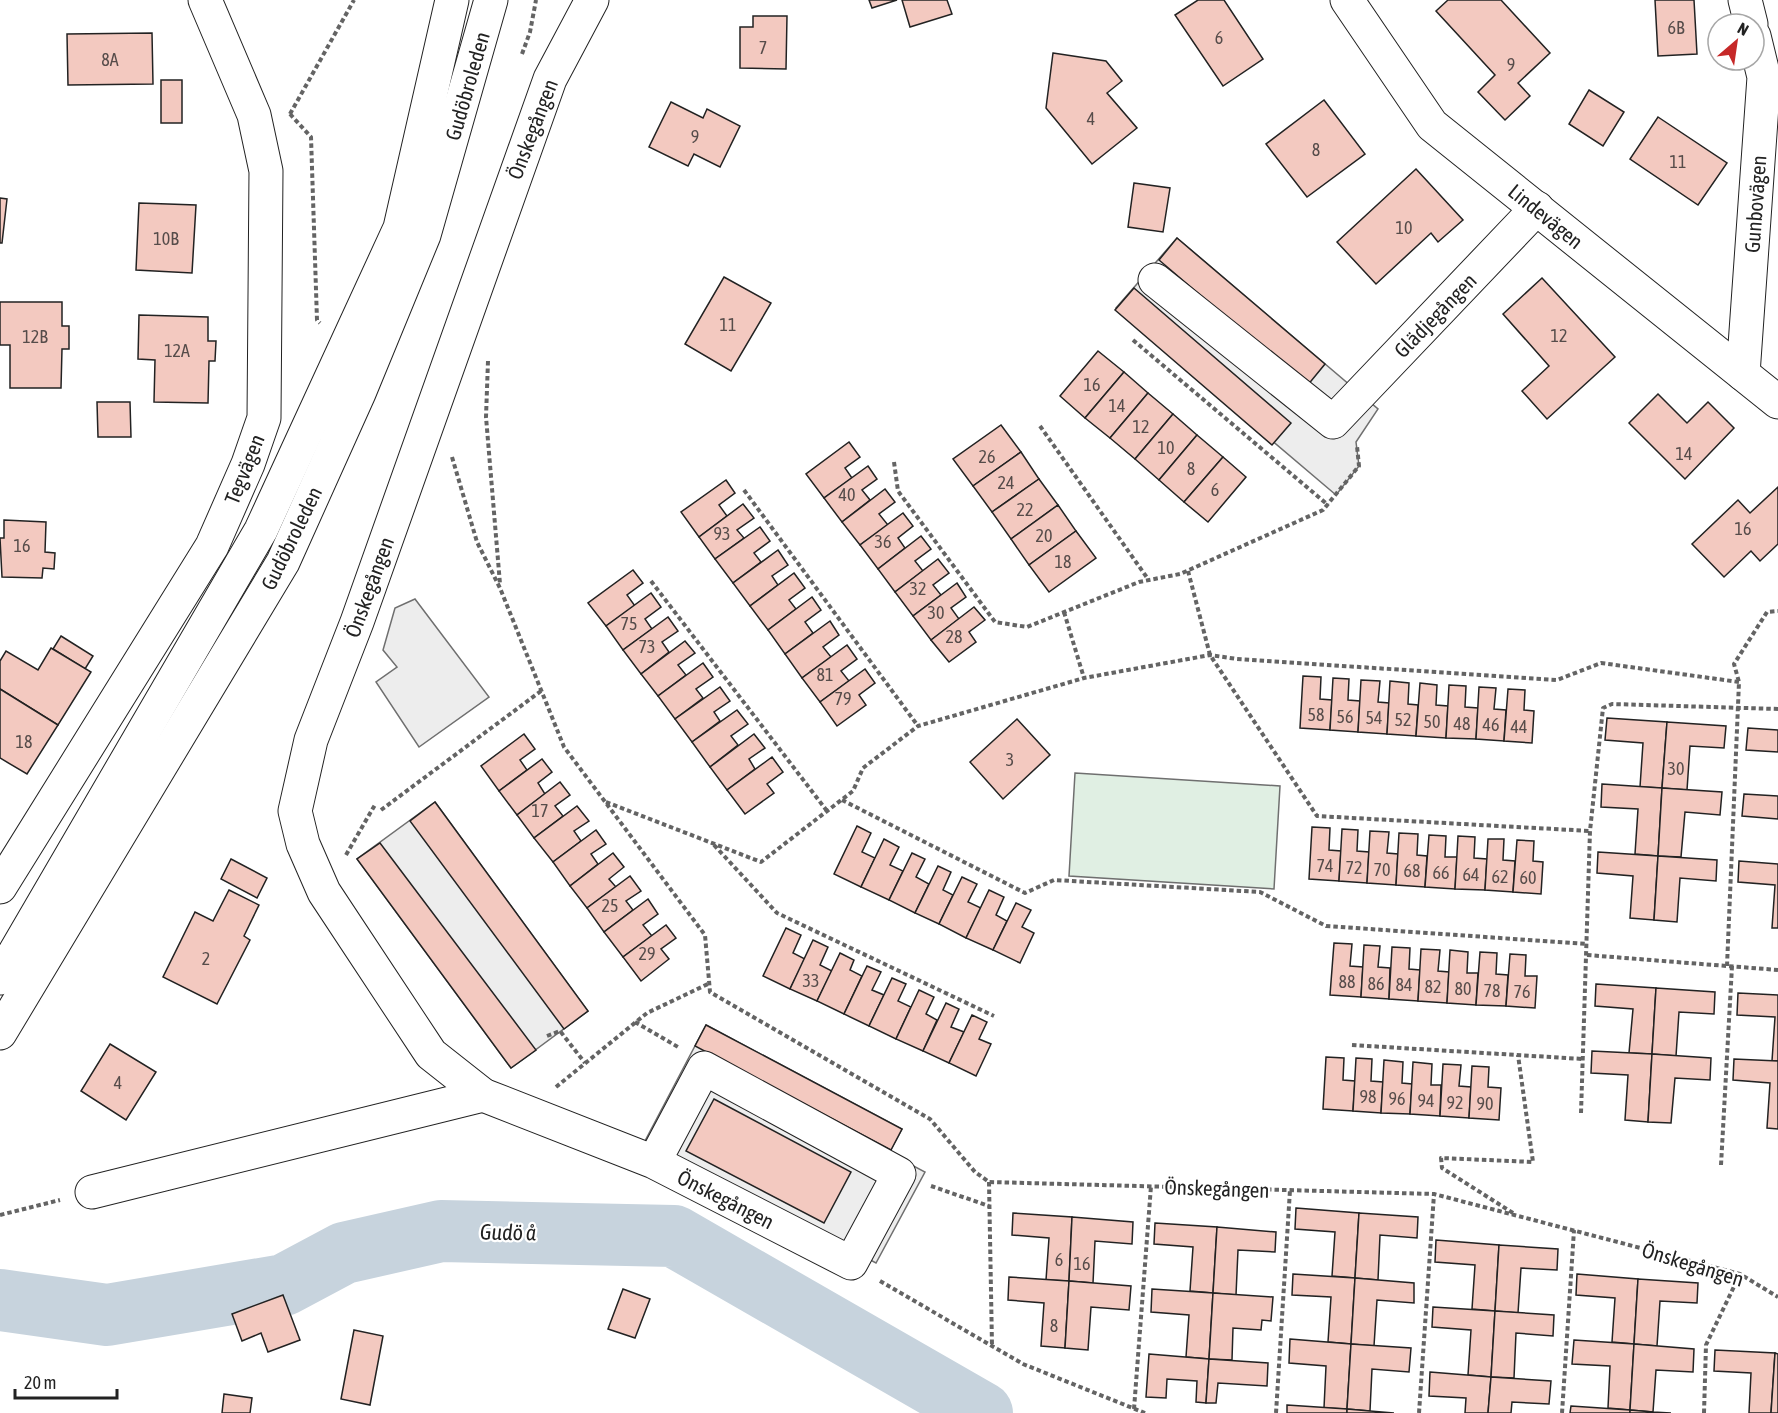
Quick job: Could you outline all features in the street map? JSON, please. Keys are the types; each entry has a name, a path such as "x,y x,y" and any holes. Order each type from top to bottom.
{"street":[{"name":"Tegvägen","path":"0,887 212,546 248,464 264,418 266,171 254,115 204,0"},
{"name":"Gudöbroleden","path":"0,978 261,530 400,228 452,0"},
{"name":"Gudöbroleden","path":"0,1033 283,562 359,393 424,235 491,0"},
{"name":"Önskegången","path":"592,0 549,79 357,622 311,740 295,811 303,844 324,892 431,1054 483,1095 654,1162 850,1263"},
{"name":"Lindevägen","path":"1347,0 1432,125 1778,402"},
{"name":"Gunbovägen","path":"1743,374 1771,78"},
{"name":"Glädjegången","path":"1342,413 1537,208"},
{"path":"1155,280 1342,413"},
{"path":"654,1162 704,1068 899,1174 850,1263"},
{"path":"92,1192 483,1095"}],"path":[{"path":"290,114 354,0"},
{"path":"254,115 290,114"},
{"path":"290,114 310,137 317,320 323,328"},
{"path":"1133,340 1328,505"},
{"path":"488,358 486,417 500,588"},
{"path":"894,462 898,491 996,622 1027,627 1148,580 1188,571 1323,510 1359,466 1342,413"},
{"path":"1040,426 1148,580"},
{"path":"450,453 477,542 500,588 564,747 705,935 710,992 930,1119 975,1172 989,1182 992,1347"},
{"path":"744,490 918,726"},
{"path":"1188,571 1210,655 1317,816 1590,831"},
{"path":"651,581 827,811"},
{"path":"1721,1165 1739,682 1734,664 1767,612 1778,611"},
{"path":"1064,612 1084,678"},
{"path":"605,801 761,862 853,791 863,768 918,726 1084,678 1210,655 1237,659 1557,680 1601,663 1739,682"},
{"path":"381,810 542,691"},
{"path":"1581,1113 1590,831 1603,708 1612,704 1778,709"},
{"path":"842,800 1024,893 1054,880 1260,892 1326,926 1587,944"},
{"path":"324,892 376,803"},
{"path":"714,844 777,914 994,1016"},
{"path":"1587,955 1778,970"},
{"path":"525,1112 647,1013 710,983"},
{"path":"635,1023 691,1054 704,1068"},
{"path":"547,1036 560,1031 585,1063"},
{"path":"1352,1045 1583,1059"},
{"path":"1516,1215 1442,1168 1441,1158 1533,1162 1518,1055"},
{"path":"899,1174 990,1206"},
{"name":"Önskegången","path":"989,1182 1434,1194 1740,1274 1778,1297"},
{"path":"1134,1409 1151,1186"},
{"path":"1276,1413 1290,1190"},
{"path":"0,1215 92,1192"},
{"path":"1419,1413 1434,1194"},
{"path":"1562,1413 1574,1230"},
{"path":"850,1263 1023,1364 1144,1413"},
{"path":"1704,1413 1706,1345 1740,1274"}],"green space":[{"path":"1075,773 1280,786 1274,889 1069,876"}],"shaded area":[{"path":"1177,238 1378,409 1356,442 1359,466 1336,495 1116,308"},
{"path":"415,599 489,697 419,747 376,682 397,667 383,650 395,608"},
{"path":"435,802 588,1011 511,1068 357,859"},
{"path":"706,1025 902,1129 889,1153 925,1172 876,1263 645,1141"}],"building":[{"path":"869,0 897,0 872,8"},
{"path":"902,0 947,0 952,14 910,27"},
{"path":"1198,0 1224,0 1263,59 1223,86 1175,15"},
{"path":"1448,0 1501,0 1550,53 1518,83 1530,96 1505,120 1478,92 1495,75 1436,11"},
{"path":"1655,0 1694,0 1697,54 1658,56"},
{"path":"753,16 787,16 786,69 740,68 740,27 753,27"},
{"path":"152,33 153,84 68,85 67,34"},
{"path":"1053,53 1106,61 1122,81 1107,93 1137,128 1092,164 1046,108"},
{"path":"161,80 182,80 182,123 161,123"},
{"path":"1589,90 1624,112 1603,146 1569,124"},
{"path":"1324,100 1365,154 1307,197 1266,144"},
{"path":"671,102 703,118 707,109 740,126 720,167 694,154 688,166 649,147"},
{"path":"1658,117 1727,163 1698,205 1630,159"},
{"path":"1416,169 1463,220 1438,242 1431,233 1376,284 1337,242"},
{"path":"1134,183 1170,188 1163,232 1128,227"},
{"path":"0,198 7,199 2,243 0,243"},
{"path":"139,203 196,205 192,273 136,270"},
{"path":"1177,238 1325,364 1307,386 1159,260"},
{"path":"724,277 771,303 731,371 685,344"},
{"path":"1542,278 1615,357 1547,419 1522,391 1549,366 1503,314"},
{"path":"1134,288 1291,423 1272,445 1115,310"},
{"path":"0,302 62,302 62,326 69,326 69,349 62,349 61,388 10,388 10,345 0,345"},
{"path":"139,315 208,317 208,341 216,341 215,361 209,361 208,403 154,402 155,360 138,359"},
{"path":"1098,351 1124,372 1085,418 1060,396"},
{"path":"1124,372 1148,393 1110,438 1085,418"},
{"path":"1148,393 1173,414 1135,459 1110,438"},
{"path":"1658,394 1687,423 1708,402 1734,428 1685,479 1629,423"},
{"path":"97,402 130,402 131,437 98,437"},
{"path":"1173,414 1197,435 1159,480 1135,459"},
{"path":"1001,425 1021,452 973,486 953,459"},
{"path":"1197,435 1223,457 1184,502 1159,480"},
{"path":"849,442 860,457 845,468 852,478 824,498 806,474"},
{"path":"1021,452 1039,479 992,512 973,486"},
{"path":"1223,457 1246,477 1208,522 1184,502"},
{"path":"868,466 877,479 862,490 870,500 842,522 824,498"},
{"path":"1039,479 1058,505 1011,539 992,512"},
{"path":"726,480 735,493 719,505 727,516 699,537 681,512"},
{"path":"1778,487 1778,544 1760,561 1751,551 1724,577 1692,544 1738,500 1750,513"},
{"path":"885,489 895,502 879,514 888,525 860,545 842,522"},
{"path":"743,504 754,518 737,530 744,538 715,559 699,537"},
{"path":"1058,505 1076,531 1029,565 1011,539"},
{"path":"903,513 913,526 898,538 905,548 878,569 860,545"},
{"path":"4,520 46,522 45,552 55,553 54,569 43,568 42,578 2,577 0,538 4,538"},
{"path":"760,527 770,541 754,553 761,562 733,583 715,559"},
{"path":"1076,531 1096,558 1049,592 1029,565"},
{"path":"921,536 931,549 915,561 923,571 895,592 878,569"},
{"path":"778,550 788,565 772,576 778,585 750,606 733,583"},
{"path":"938,559 949,573 933,585 941,595 913,616 895,592"},
{"path":"633,570 643,583 627,595 635,606 606,626 588,603"},
{"path":"794,573 805,588 789,600 796,609 768,630 750,606"},
{"path":"957,583 966,597 951,608 959,619 931,640 913,616"},
{"path":"651,593 661,607 645,619 652,629 623,650 606,626"},
{"path":"812,597 821,610 805,622 813,633 785,654 768,630"},
{"path":"974,607 985,620 969,632 976,642 949,662 931,640"},
{"path":"668,617 678,631 662,642 669,652 641,674 623,650"},
{"path":"830,621 839,635 823,647 831,657 802,678 785,654"},
{"path":"61,636 93,656 85,669 53,649"},
{"path":"685,641 695,653 678,665 686,675 658,696 641,674"},
{"path":"847,645 857,659 841,671 849,681 820,702 802,678"},
{"path":"51,648 91,672 58,725 0,689 0,661 6,651 38,670"},
{"path":"703,663 713,677 696,689 703,698 675,719 658,696"},
{"path":"865,669 875,683 859,695 866,705 837,726 820,702"},
{"path":"1303,676 1321,677 1320,699 1332,700 1330,730 1300,728"},
{"path":"1333,678 1349,679 1348,700 1360,701 1358,732 1330,730"},
{"path":"1361,680 1380,681 1378,702 1389,703 1387,734 1358,732"},
{"path":"1390,681 1409,683 1408,704 1418,705 1416,736 1387,734"},
{"path":"1420,683 1437,685 1436,705 1448,706 1446,738 1416,736"},
{"path":"1449,685 1466,686 1465,707 1478,708 1476,739 1446,738"},
{"path":"720,687 730,701 714,712 720,721 692,742 675,719"},
{"path":"1479,687 1496,688 1494,709 1506,710 1504,741 1476,739"},
{"path":"0,689 58,725 27,774 0,758"},
{"path":"1508,689 1525,690 1524,710 1534,711 1532,743 1504,741"},
{"path":"737,710 748,724 731,736 738,745 710,767 692,742"},
{"path":"1607,718 1667,722 1662,788 1640,787 1643,743 1605,740"},
{"path":"1017,719 1050,755 1003,799 970,762"},
{"path":"1667,722 1726,726 1724,748 1690,746 1687,790 1662,788"},
{"path":"1748,728 1778,730 1778,752 1746,750"},
{"path":"524,734 535,749 520,760 527,770 499,791 481,766"},
{"path":"754,734 765,748 749,759 755,769 727,790 710,767"},
{"path":"772,757 783,772 767,784 774,793 745,814 727,790"},
{"path":"542,759 552,772 538,783 545,794 517,815 499,791"},
{"path":"560,782 570,795 555,806 563,816 534,838 517,815"},
{"path":"1602,784 1662,788 1658,856 1635,854 1638,809 1601,807"},
{"path":"1662,788 1722,792 1720,815 1685,812 1681,857 1658,856"},
{"path":"1744,794 1778,796 1778,819 1742,816"},
{"path":"435,802 588,1011 564,1029 410,821"},
{"path":"577,806 589,821 574,831 581,841 553,862 534,838"},
{"path":"857,826 871,833 862,852 875,858 861,887 834,874"},
{"path":"1312,827 1330,828 1329,850 1341,851 1339,881 1309,879"},
{"path":"1342,829 1358,830 1357,851 1369,852 1367,883 1339,881"},
{"path":"596,830 606,844 591,854 598,864 570,886 553,862"},
{"path":"1370,831 1389,832 1387,853 1398,854 1396,885 1367,883"},
{"path":"1399,833 1418,834 1417,855 1427,856 1425,887 1396,885"},
{"path":"1429,835 1446,836 1445,857 1457,857 1455,889 1425,887"},
{"path":"1458,836 1475,837 1474,858 1487,859 1485,890 1455,889"},
{"path":"884,839 899,847 890,865 903,871 889,900 861,887"},
{"path":"1488,839 1504,839 1503,860 1515,861 1513,892 1485,890"},
{"path":"1517,840 1534,841 1533,861 1543,862 1541,894 1513,892"},
{"path":"380,843 536,1050 511,1068 357,859"},
{"path":"1598,852 1658,856 1654,920 1630,918 1633,876 1597,873"},
{"path":"613,853 624,867 609,879 616,887 587,908 570,886"},
{"path":"912,853 925,859 916,877 929,884 915,913 889,900"},
{"path":"1658,856 1717,860 1716,881 1680,878 1677,922 1654,920"},
{"path":"231,859 267,878 257,898 221,879"},
{"path":"1739,861 1778,864 1778,928 1772,928 1775,885 1738,882"},
{"path":"938,866 951,872 943,890 953,895 939,924 915,913"},
{"path":"630,876 641,891 626,901 633,910 604,932 587,908"},
{"path":"962,877 977,884 968,902 981,908 966,938 939,924"},
{"path":"229,890 259,905 244,936 250,940 217,1004 163,977 195,912 213,921"},
{"path":"989,890 1004,897 996,915 1007,921 993,950 966,938"},
{"path":"648,899 658,914 643,925 652,936 623,957 604,932"},
{"path":"1016,903 1031,910 1022,927 1034,933 1020,963 993,950"},
{"path":"666,925 676,938 661,949 669,959 641,981 623,957"},
{"path":"786,928 801,935 793,953 805,959 790,989 763,976"},
{"path":"813,940 828,947 820,965 832,971 817,1001 790,989"},
{"path":"1334,943 1352,944 1350,966 1363,967 1361,997 1330,995"},
{"path":"1364,945 1380,946 1378,967 1390,968 1389,999 1361,997"},
{"path":"1392,947 1410,948 1409,969 1420,970 1418,1001 1389,999"},
{"path":"1421,949 1440,950 1438,971 1449,972 1447,1003 1418,1001"},
{"path":"1450,950 1468,952 1467,973 1478,973 1476,1005 1447,1003"},
{"path":"1480,952 1497,953 1496,974 1508,975 1506,1006 1476,1005"},
{"path":"840,953 854,960 850,970 862,976 844,1014 817,1001"},
{"path":"1510,954 1526,955 1525,976 1537,976 1535,1008 1506,1006"},
{"path":"867,966 881,972 872,990 884,995 869,1026 844,1014"},
{"path":"892,978 906,984 898,1001 911,1007 896,1039 869,1026"},
{"path":"1596,984 1656,988 1652,1054 1629,1053 1633,1009 1595,1006"},
{"path":"1656,988 1715,992 1714,1014 1679,1012 1676,1056 1652,1054"},
{"path":"919,990 934,997 926,1014 937,1020 923,1051 896,1039"},
{"path":"1738,993 1778,995 1778,1061 1772,1061 1775,1017 1737,1015"},
{"path":"946,1003 959,1009 951,1027 964,1032 949,1063 923,1051"},
{"path":"972,1015 987,1022 979,1039 991,1044 976,1076 949,1063"},
{"path":"706,1025 902,1129 891,1150 695,1046"},
{"path":"110,1044 156,1072 126,1120 81,1091"},
{"path":"1592,1051 1652,1054 1648,1122 1625,1120 1628,1075 1591,1073"},
{"path":"1652,1054 1711,1058 1710,1080 1675,1078 1671,1123 1648,1122"},
{"path":"1326,1057 1344,1058 1343,1080 1355,1081 1353,1111 1323,1109"},
{"path":"1356,1058 1372,1059 1371,1081 1383,1082 1381,1113 1353,1111"},
{"path":"1734,1059 1778,1061 1778,1129 1767,1128 1770,1083 1733,1080"},
{"path":"1384,1060 1403,1062 1402,1083 1412,1084 1410,1114 1381,1113"},
{"path":"1413,1062 1432,1064 1431,1085 1441,1085 1440,1116 1410,1114"},
{"path":"1443,1064 1461,1065 1459,1086 1471,1087 1469,1118 1440,1116"},
{"path":"1472,1066 1489,1067 1488,1087 1501,1088 1499,1120 1469,1118"},
{"path":"714,1099 851,1172 824,1223 686,1151"},
{"path":"1296,1208 1359,1213 1355,1278 1332,1276 1335,1232 1295,1229"},
{"path":"1013,1213 1072,1217 1069,1281 1046,1280 1049,1238 1012,1235"},
{"path":"1359,1213 1418,1217 1417,1238 1380,1235 1378,1280 1355,1278"},
{"path":"1072,1217 1133,1222 1132,1244 1095,1241 1093,1283 1069,1281"},
{"path":"1155,1223 1217,1227 1213,1293 1190,1291 1193,1247 1154,1244"},
{"path":"1217,1227 1276,1232 1275,1252 1238,1250 1236,1295 1213,1293"},
{"path":"1436,1240 1499,1245 1495,1311 1472,1309 1475,1265 1435,1262"},
{"path":"1499,1245 1558,1249 1557,1270 1521,1268 1518,1313 1495,1311"},
{"path":"1293,1274 1355,1278 1351,1344 1328,1342 1331,1297 1292,1295"},
{"path":"1577,1274 1638,1279 1634,1344 1612,1342 1615,1298 1576,1295"},
{"path":"1009,1277 1069,1281 1065,1348 1041,1346 1044,1303 1008,1300"},
{"path":"1355,1278 1414,1283 1414,1303 1377,1300 1374,1346 1351,1344"},
{"path":"1638,1279 1698,1283 1697,1303 1660,1301 1657,1346 1634,1344"},
{"path":"1069,1281 1131,1286 1129,1310 1091,1307 1088,1350 1065,1348"},
{"path":"623,1289 650,1299 635,1338 608,1329"},
{"path":"1152,1289 1213,1293 1209,1359 1186,1357 1189,1315 1151,1312"},
{"path":"1213,1293 1273,1297 1271,1321 1262,1320 1261,1330 1233,1328 1232,1360 1209,1359"},
{"path":"283,1295 300,1340 268,1352 261,1333 242,1341 232,1314"},
{"path":"1433,1307 1495,1311 1491,1377 1468,1375 1471,1330 1432,1327"},
{"path":"1495,1311 1554,1315 1553,1336 1516,1333 1514,1378 1491,1377"},
{"path":"354,1330 383,1336 370,1405 341,1399"},
{"path":"1290,1339 1351,1344 1347,1409 1324,1408 1326,1366 1289,1363"},
{"path":"1574,1340 1634,1344 1630,1410 1608,1408 1610,1366 1572,1364"},
{"path":"1351,1344 1411,1348 1409,1372 1372,1369 1370,1411 1347,1409"},
{"path":"1634,1344 1694,1349 1693,1372 1656,1370 1653,1412 1630,1410"},
{"path":"1715,1350 1775,1353 1771,1413 1749,1413 1751,1373 1714,1371"},
{"path":"1775,1353 1778,1354 1778,1413 1771,1413"},
{"path":"1149,1354 1209,1359 1206,1403 1196,1402 1197,1381 1167,1379 1166,1398 1146,1397"},
{"path":"1209,1359 1268,1363 1267,1386 1218,1383 1216,1403 1206,1403"},
{"path":"1430,1372 1491,1377 1488,1413 1465,1413 1466,1398 1429,1396"},
{"path":"1491,1377 1551,1381 1549,1404 1512,1402 1511,1413 1488,1413"},
{"path":"224,1394 252,1398 250,1413 222,1413"},
{"path":"1287,1405 1347,1409 1347,1413 1287,1413"},
{"path":"1571,1406 1630,1410 1630,1413 1570,1413"},
{"path":"1347,1409 1370,1411 1394,1413 1347,1413"},
{"path":"1630,1410 1653,1412 1671,1413 1630,1413"}],"waterway":[{"name":"Gudö å","path":"0,1300 107,1315 284,1285 344,1253 441,1231 674,1236 982,1413"}]}
